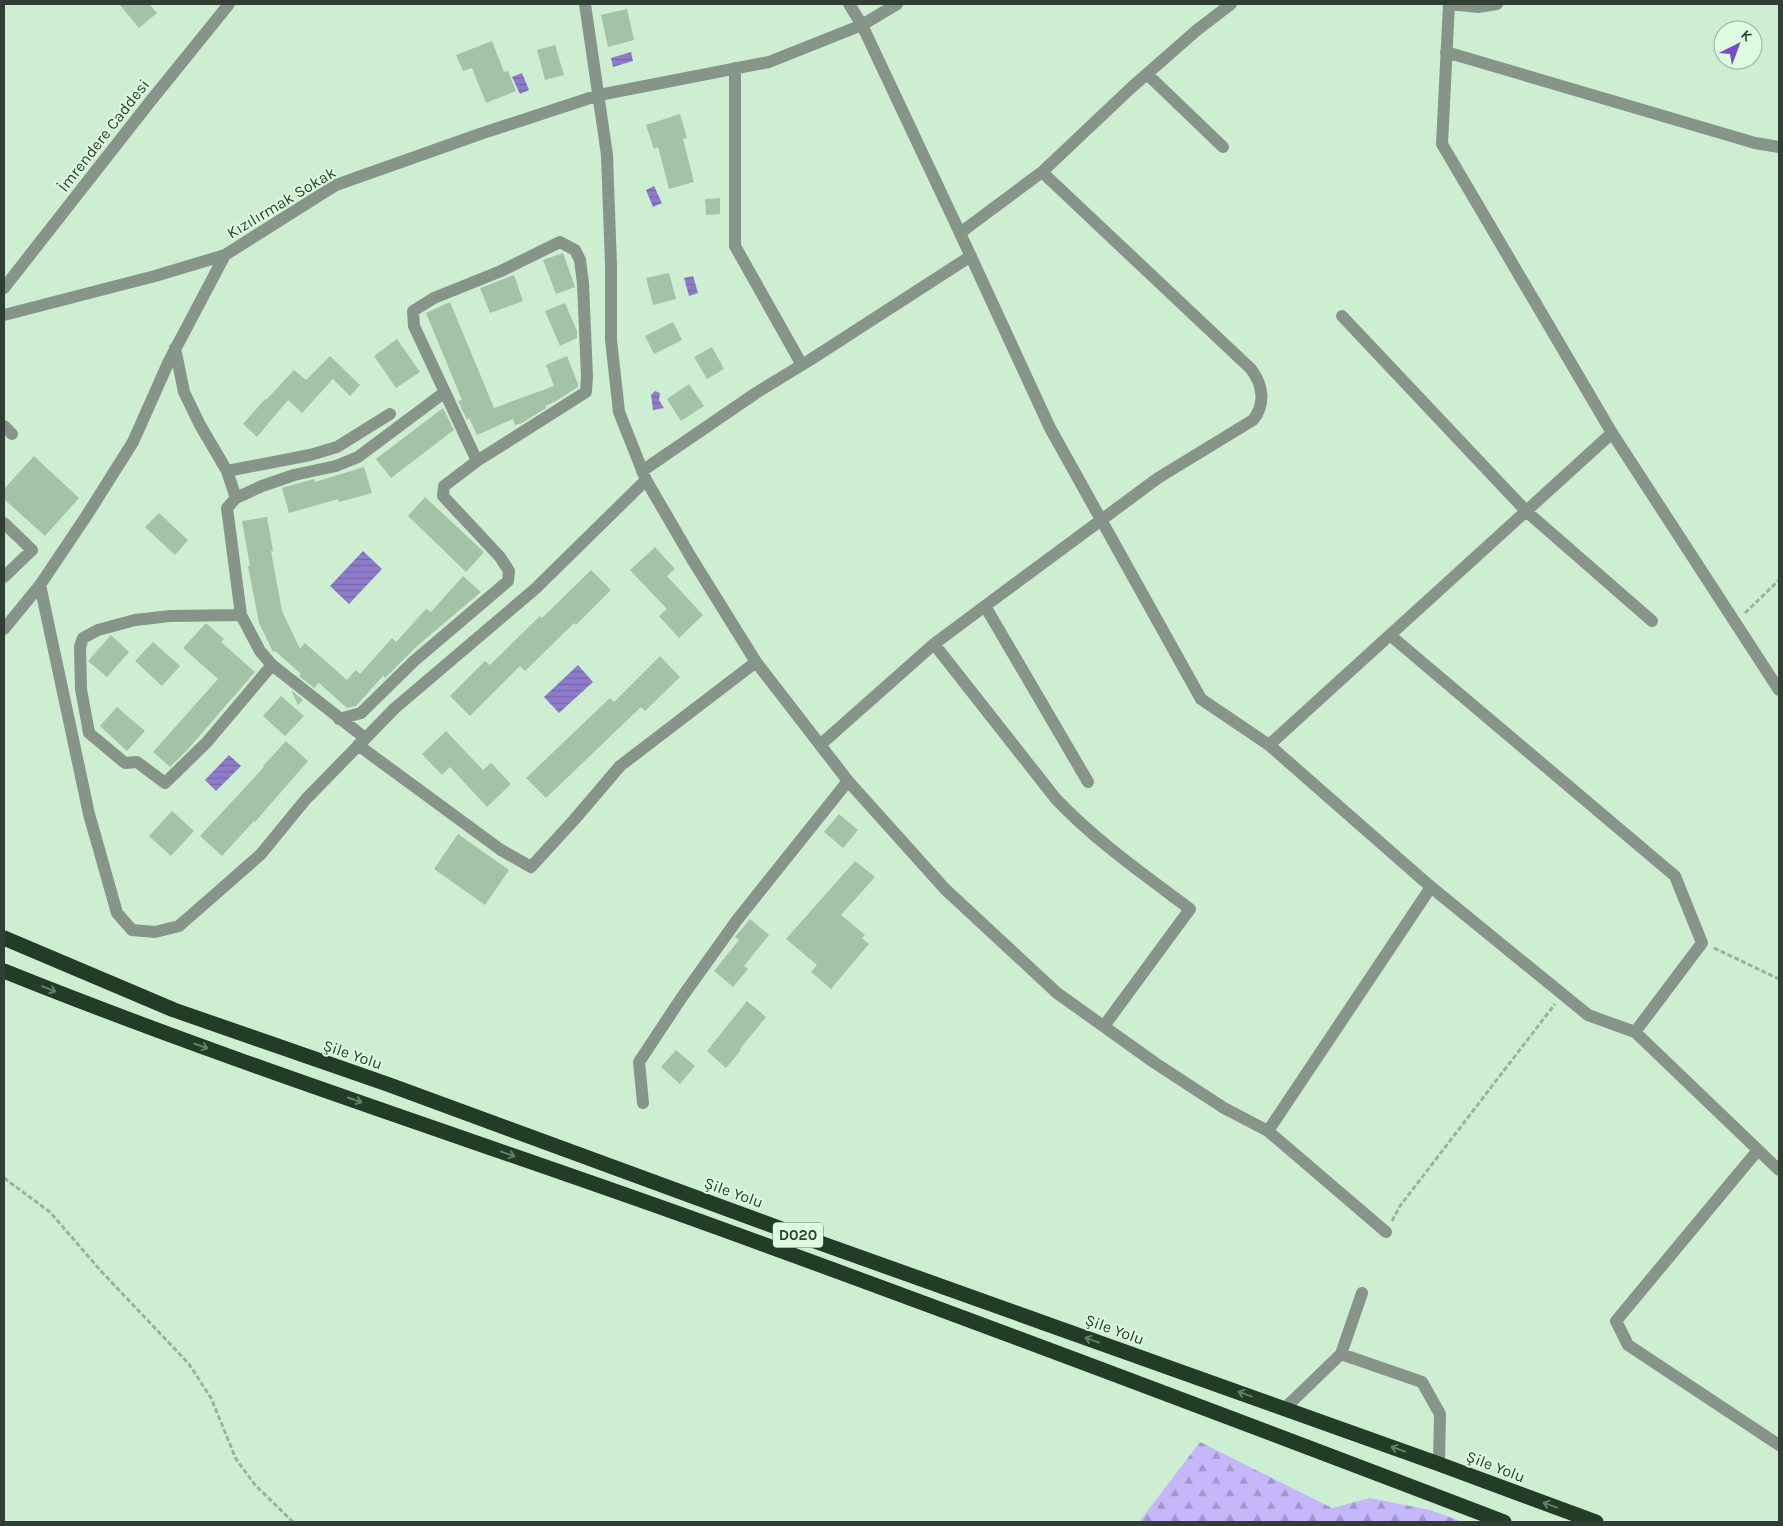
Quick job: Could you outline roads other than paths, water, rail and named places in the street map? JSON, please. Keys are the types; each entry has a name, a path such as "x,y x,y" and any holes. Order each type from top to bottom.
{"highway":[{"name":"Şile Yolu","path":"4,938 174,1010 387,1084 799,1235 1285,1408 1596,1522"},
{"name":"D020","path":"4,971 122,1018 892,1291 1119,1375 1504,1522"}],"street":[{"name":"İmrendere Caddesi","path":"4,288 149,103 230,4"},
{"path":"585,4 607,154 611,265 611,340 619,412 644,476 692,559 756,662 848,782 945,890 1057,994 1224,1108 1268,1131 1386,1232"},
{"path":"849,4 862,25 1050,428 1201,699 1270,746 1431,887 1588,1015 1635,1032 1779,1170"},
{"name":"Kızılırmak Sokak","path":"4,315 154,276 225,254 336,185 480,134 599,95 769,62 862,25 897,4"},
{"path":"960,233 1042,172 1147,74 1197,30 1231,4"},
{"path":"1497,4 1478,7 1449,4 1442,144 1612,433 1779,690"},
{"path":"1446,52 1755,143 1779,147"},
{"path":"735,68 735,246 802,365"},
{"path":"1147,74 1223,147"},
{"path":"820,745 934,644 984,606 1158,478 1253,420 1258,413 1261,404 1261,386 1251,369 1042,172"},
{"path":"340,719 361,713 414,661 508,581 509,571 500,557 443,496 444,486 477,461 586,392 588,376 580,260 574,250 560,242 501,271 434,298 413,311 414,326 477,461"},
{"path":"4,629 40,585 133,442 175,348 225,254"},
{"path":"40,585 89,814 117,913 132,930 155,932 179,926 261,854 306,799 395,708 535,588 644,476 756,393 971,256"},
{"path":"1342,316 1527,512 1652,621"},
{"path":"175,348 184,392 200,425 227,472 236,498"},
{"path":"445,392 358,457 336,466 294,475 262,486 236,498 227,508 241,615 260,651 272,665 340,719 361,742 501,850 531,867 620,766 756,662"},
{"path":"227,472 310,455 337,447 390,414"},
{"path":"1270,746 1612,433"},
{"path":"4,523 32,550 4,577"},
{"path":"984,606 1088,782"},
{"path":"241,615 170,616 135,620 98,630 83,638 80,647 81,689 90,733 125,763 137,762 166,783 207,742 272,665"},
{"path":"1391,636 1676,876 1702,943 1635,1032"},
{"path":"934,644 1056,799 1104,845 1190,909 1104,1026"},
{"path":"643,1103 639,1062 682,997 737,920 848,782"},
{"path":"1268,1131 1431,887"},
{"path":"1758,1150 1616,1321 1628,1345 1779,1445"},
{"path":"1285,1408 1341,1354 1362,1293"},
{"path":"1341,1354 1422,1382 1440,1414 1439,1464"}]}
